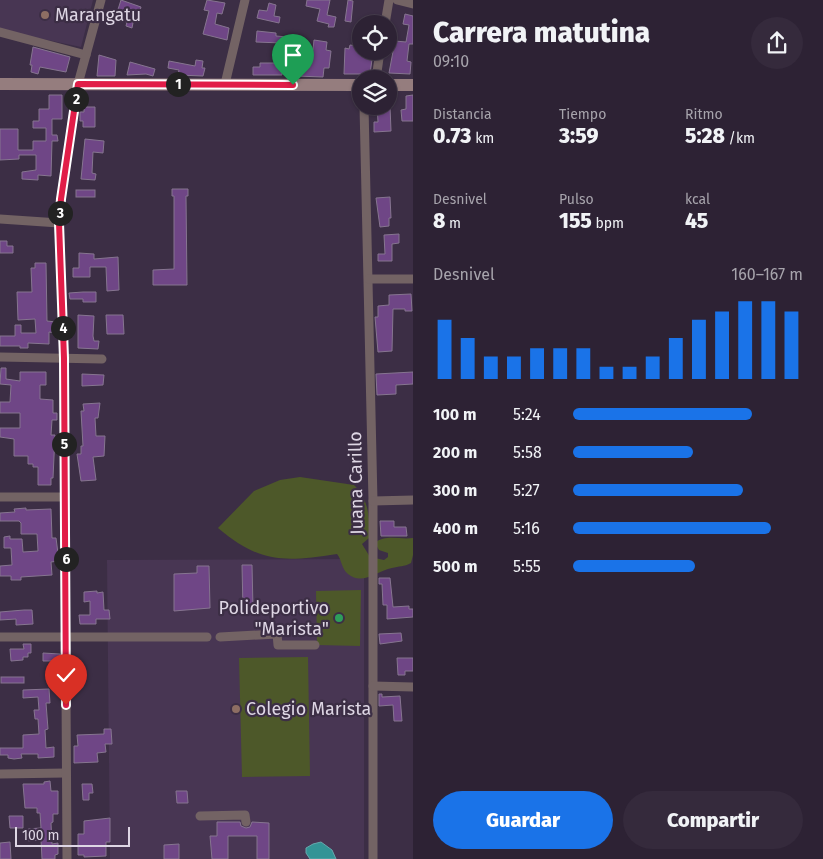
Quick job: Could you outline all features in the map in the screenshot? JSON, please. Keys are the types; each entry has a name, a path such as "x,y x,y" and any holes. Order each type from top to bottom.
{"street":[{"path":"67,859 64,358 59,223 78,84 101,0"},
{"path":"225,84 245,0"},
{"path":"386,15 389,0"},
{"path":"397,0 413,4"},
{"path":"0,32 86,55"},
{"path":"0,84 352,85"},
{"path":"397,85 413,85"},
{"name":"Juana Carillo","path":"364,115 373,500 373,859"},
{"path":"0,219 59,223"},
{"path":"369,279 413,279"},
{"path":"0,357 102,359"},
{"path":"0,497 65,497"},
{"path":"373,500 413,500"},
{"path":"220,637 277,634 278,645 315,645"},
{"path":"0,637 207,637"},
{"path":"373,686 413,687"},
{"path":"0,774 66,773"},
{"path":"200,816 245,815 246,822"}],"shaded area":[{"name":"Marangatu","path":"0,0 93,0 81,47 0,30"},
{"path":"300,477 354,485 363,497 368,510 369,538 362,544 370,557 384,560 388,557 388,553 379,550 375,543 379,540 413,538 411,563 359,579 346,572 337,554 287,559 274,558 247,548 218,528 254,491 280,480"},
{"name":"Colegio Marista","path":"364,559 364,859 110,859 107,560"},
{"name":"Polideportivo \"Marista\"","path":"361,590 360,646 317,645 316,591"},
{"path":"308,657 310,776 242,777 239,658"},
{"path":"321,842 332,850 336,859 310,859 306,853 306,848"}],"building":[{"path":"121,0 141,7 139,14 135,12 132,28 126,26 127,22 115,19"},
{"path":"207,0 225,3 222,14 217,13 215,24 229,28 227,40 203,34 209,11 204,10"},
{"path":"307,0 330,0 327,15 336,17 334,27 328,27 329,24 317,21 320,9 306,6"},
{"path":"348,0 353,1 351,22 345,21"},
{"path":"269,3 276,5 274,16 280,17 279,23 257,18 259,10 267,11"},
{"path":"405,14 413,16 413,44 409,44 407,61 411,62 410,74 397,73 397,70 390,70 391,60 397,60 397,41 406,42 409,25 403,24"},
{"path":"257,31 276,33 276,36 299,38 296,48 313,50 314,40 327,42 326,50 331,51 329,68 324,68 323,77 296,76 297,61 282,60 282,43 256,42"},
{"path":"350,45 352,45 352,60 372,60 371,70 352,70 352,74 344,74 345,48 349,49"},
{"path":"33,47 70,57 66,72 40,67 38,74 31,72 32,65 30,65"},
{"path":"99,55 116,60 115,76 97,76"},
{"path":"196,60 203,61 202,68 205,68 203,76 178,75 179,70 168,68 169,61 195,66"},
{"path":"130,62 155,69 153,76 146,74 127,75"},
{"path":"260,63 282,63 282,75 253,75 253,67 260,67"},
{"path":"49,95 62,95 62,119 52,119 52,135 57,135 58,141 52,141 51,176 38,175 38,180 22,179 22,172 36,170 36,155 19,155 19,159 0,160 0,129 18,129 18,150 33,150 33,141 46,141 46,128 33,128 33,121 39,121 39,109 49,109"},
{"path":"413,95 413,121 402,121 401,110 406,109 406,96"},
{"path":"84,107 95,107 95,127 83,127 83,121 80,121 80,112 84,112"},
{"path":"378,115 390,115 391,131 374,132 374,122 378,122"},
{"path":"85,139 104,141 103,153 93,152 92,173 96,174 95,180 81,179"},
{"path":"172,189 188,189 188,196 186,196 187,285 153,285 153,270 174,269 174,196 172,196"},
{"path":"76,190 95,190 95,197 76,197"},
{"path":"390,197 391,218 389,218 389,226 380,227 376,198"},
{"path":"399,234 399,243 392,244 392,261 378,261 378,254 385,254 384,235"},
{"path":"0,241 7,241 7,246 13,246 13,253 0,253"},
{"path":"79,253 94,254 94,259 118,257 119,290 107,291 106,267 90,267 90,277 73,277 73,268 79,268"},
{"path":"35,263 46,263 47,321 56,322 56,333 49,332 49,344 28,343 28,348 0,346 0,336 15,336 15,325 21,325 21,333 36,333 35,319 18,320 17,292 32,292 31,268 35,268"},
{"path":"96,292 96,302 70,299 69,293"},
{"path":"411,294 412,311 393,309 392,351 378,352 375,317 378,317 378,306 389,305 389,295"},
{"path":"78,315 94,316 93,336 94,341 99,341 98,349 78,348"},
{"path":"106,315 123,315 124,334 107,334"},
{"path":"1,368 6,368 6,379 20,381 20,372 46,372 46,385 40,385 40,399 53,400 53,413 57,413 57,420 52,420 51,435 55,435 51,485 38,485 38,467 28,464 28,456 14,456 14,439 0,437 0,428 20,428 20,413 0,413 0,402 10,402 11,385 0,384"},
{"path":"413,372 413,384 396,385 396,394 377,395 376,374"},
{"path":"82,374 104,375 103,385 82,386"},
{"path":"100,403 98,418 95,418 96,436 105,436 104,456 93,457 96,480 81,481 77,454 81,454 81,446 83,446 81,411 84,411 83,404"},
{"path":"26,508 26,510 51,509 52,538 56,538 59,561 51,562 52,575 21,577 21,580 11,580 11,576 0,576 0,566 12,565 11,548 4,548 4,537 10,536 10,539 22,539 23,552 38,551 37,534 21,534 21,523 19,521 0,521 0,513 15,512 14,509"},
{"path":"380,521 394,521 394,527 406,527 407,536 381,536"},
{"path":"242,565 252,565 253,609 243,610"},
{"path":"197,566 209,566 210,608 174,611 174,574 197,573"},
{"path":"379,578 390,578 393,607 409,606 409,609 413,609 413,617 387,619 387,605 383,605 382,584 379,584"},
{"path":"97,591 97,593 103,592 104,610 109,610 110,619 96,619 96,624 80,624 79,615 90,615 90,601 84,602 84,592"},
{"path":"32,610 33,624 16,625 16,619 0,620 0,612"},
{"path":"401,633 402,641 380,644 379,634"},
{"path":"23,644 31,644 31,653 28,653 28,657 23,657 23,660 11,661 10,649 24,649"},
{"path":"43,653 60,654 60,661 43,661"},
{"path":"397,658 413,658 413,671 405,671 405,675 398,675"},
{"path":"1,677 24,677 24,683 1,683"},
{"path":"49,689 50,703 46,703 48,729 45,730 46,748 54,747 54,757 38,758 38,754 21,754 22,758 14,759 8,758 8,755 0,755 0,748 23,748 23,735 39,734 38,719 35,719 34,710 39,710 38,697 23,698 23,690"},
{"path":"379,694 382,694 382,697 400,696 402,721 394,721 393,705 379,706"},
{"path":"104,729 111,729 112,744 105,744 106,752 97,753 98,762 74,763 74,746 78,746 77,735 104,734"},
{"path":"50,781 51,791 58,791 58,814 53,814 53,822 51,823 52,844 58,843 58,854 55,855 55,859 42,859 41,840 26,841 26,829 41,828 40,813 37,813 37,808 25,808 23,784 44,784 44,782"},
{"path":"82,784 92,784 93,793 89,793 89,800 83,800"},
{"path":"176,791 187,791 188,803 177,803"},
{"path":"9,816 23,816 23,828 10,828"},
{"path":"110,818 110,842 106,842 106,856 84,857 84,855 78,855 78,834 84,834 84,821"},
{"path":"217,822 240,822 241,826 246,828 250,827 252,822 269,823 269,859 257,859 257,836 228,836 228,859 212,859 210,836 217,836"},
{"path":"10,842 11,859 0,859 0,843"},
{"path":"179,844 179,859 164,859 164,845"}],"place":[{"name":"Marangatu","path":"45,15"},
{"name":"Polideportivo \"Marista\"","path":"339,618"},
{"name":"Colegio Marista","path":"236,709"}],"route":[{"path":"66,705 64,358 59,223 78,84 293,85"}]}
